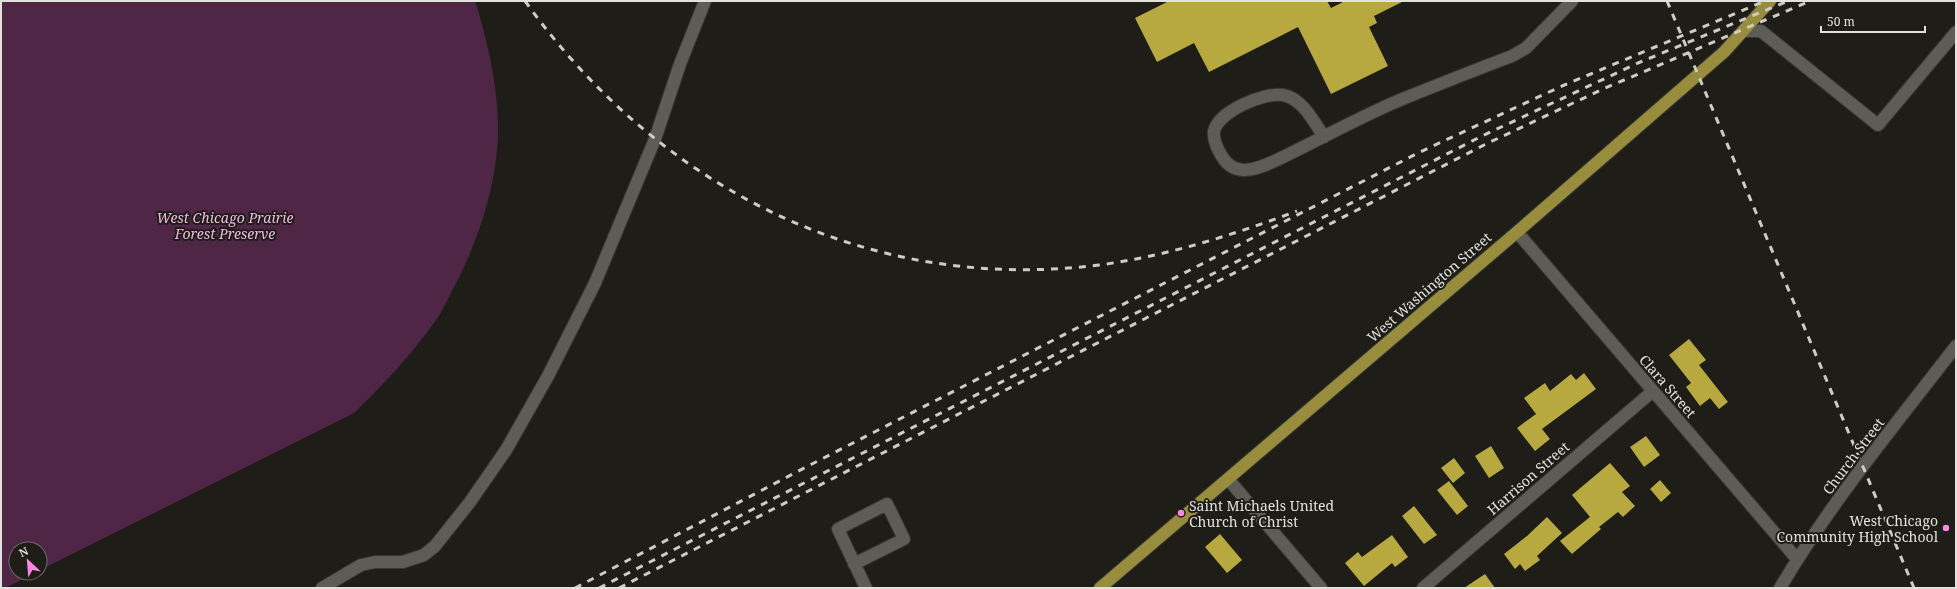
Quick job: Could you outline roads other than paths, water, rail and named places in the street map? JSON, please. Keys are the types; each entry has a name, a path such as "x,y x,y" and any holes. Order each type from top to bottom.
{"main road":[{"name":"West Washington Street","path":"1100,588 1517,232 1724,52 1770,1"}],"street":[{"path":"322,588 361,565 375,562 403,562 424,556 435,546 470,502 506,450 548,376 595,283 655,139 680,64 706,1"},
{"path":"1324,137 1306,110 1297,102 1283,95 1262,98 1235,109 1221,119 1214,131 1215,144 1221,156 1230,165 1240,171 1259,169 1399,101 1512,56 1526,48 1572,1"},
{"path":"1743,31 1761,31 1878,125 1956,32"},
{"name":"Clara Street","path":"1517,232 1797,559"},
{"name":"Church Street","path":"1780,588 1797,559 1863,466 1956,346"},
{"name":"Harrison Street","path":"1423,588 1653,391"},
{"path":"1228,479 1321,588"},
{"path":"854,564 904,539 887,504 838,529 854,564 866,588"}],"railway":[{"path":"525,1 579,67 639,125 705,174 776,214 851,244 931,262 1014,270 1099,265 1150,256 1200,244 1297,211"},
{"path":"1667,1 1914,588"},
{"path":"575,588 812,464 1420,152 1562,86 1765,1"},
{"path":"599,588 1482,136 1638,63 1788,1"},
{"path":"619,588 1486,144 1603,89 1810,1"}],"place":[{"name":"Saint Michaels United Church of Christ","path":"1181,513"},
{"name":"West Chicago Community High School","path":"1946,528"}],"park label":[{"name":"West Chicago Prairie Forest Preserve","path":"225,226"}]}
